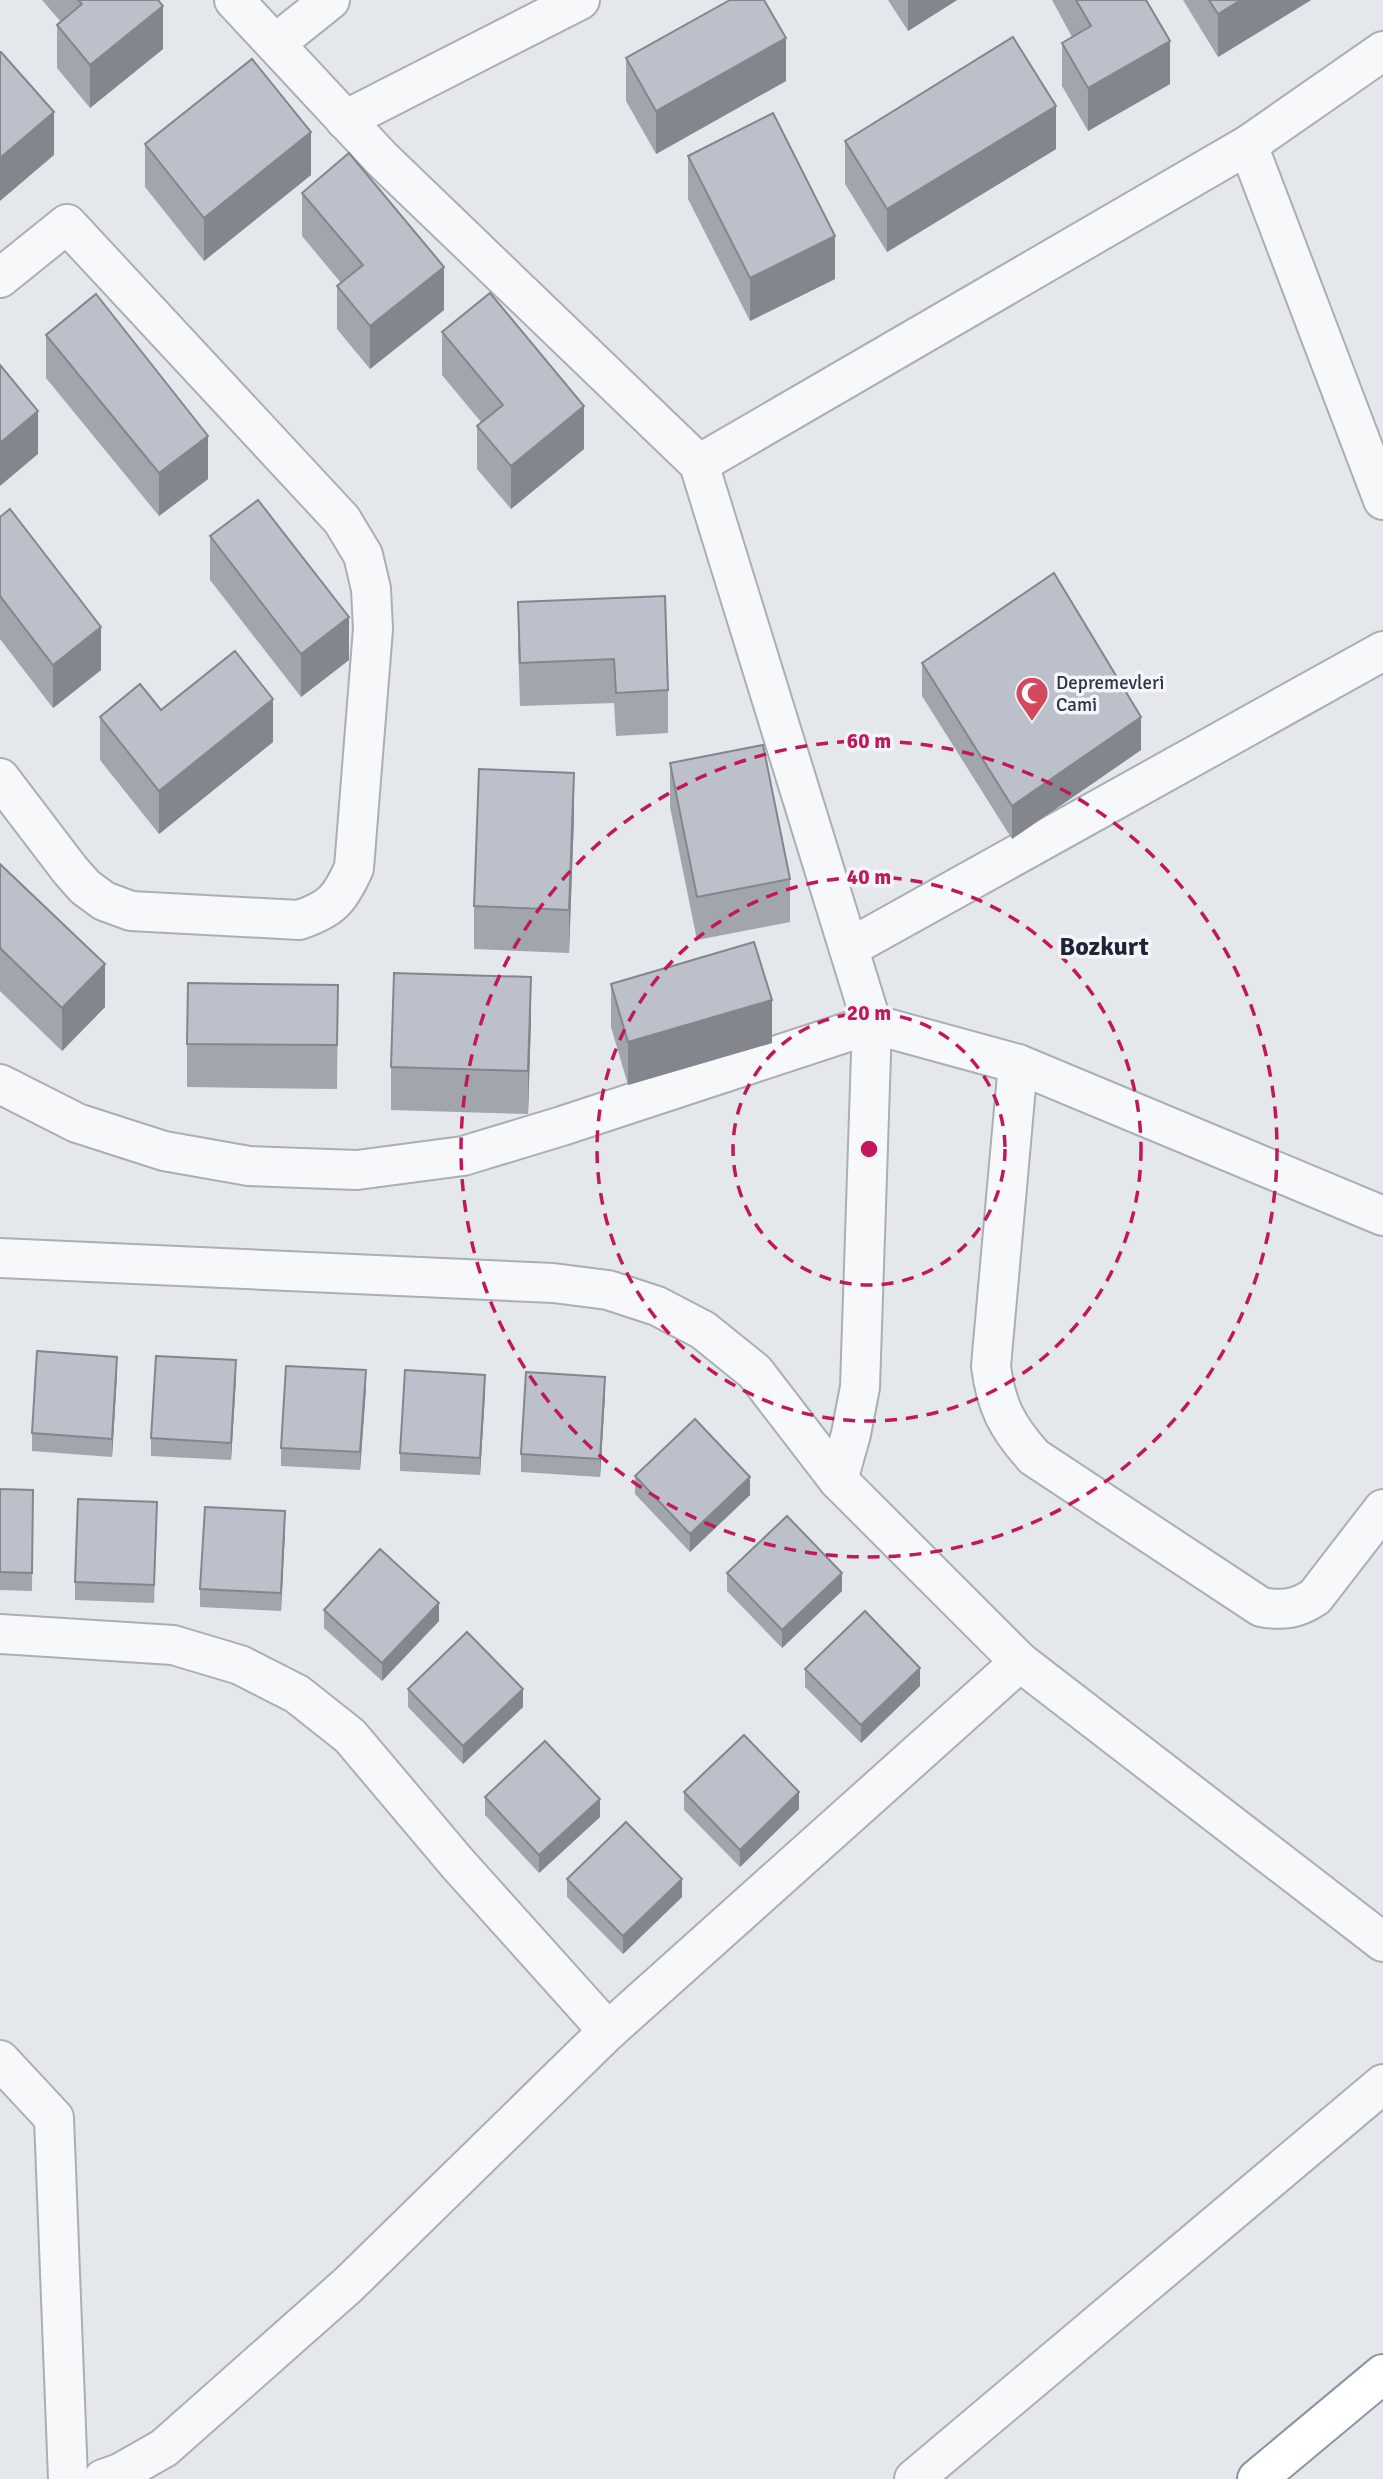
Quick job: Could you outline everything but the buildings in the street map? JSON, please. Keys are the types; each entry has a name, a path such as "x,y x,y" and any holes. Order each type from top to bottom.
{"highway":[{"path":"1257,2479 1383,2374"}],"street":[{"path":"234,0 382,159 699,464 872,1024 860,1387 838,1480"},
{"path":"275,44 331,0"},
{"path":"345,120 580,0"},
{"path":"699,464 1248,145 1383,51"},
{"path":"1248,145 1383,500"},
{"path":"0,278 67,224 342,520 363,555 371,589 373,629 354,868 343,892 321,912 299,920 131,911 104,901 85,887 70,870 1,780"},
{"path":"849,948 1383,651"},
{"path":"0,1084 77,1122 164,1151 249,1166 357,1170 463,1156 872,1024 1018,1065 1383,1216"},
{"path":"1018,1065 991,1366 994,1390 1003,1416 1017,1438 1034,1457 1261,1607 1281,1610 1301,1606 1315,1597 1383,1509"},
{"path":"0,1258 552,1283 608,1290 657,1306 703,1330 755,1372 838,1480 1020,1662 1383,1942"},
{"path":"0,1634 173,1645 240,1665 297,1694 350,1736 458,1864 608,2031"},
{"path":"103,2479 120,2473 164,2448 318,2312 608,2031 1020,1662"},
{"path":"0,2060 54,2118 68,2479"},
{"path":"914,2479 1383,2084"}],"place":[{"name":"Depremevleri Cami","path":"1032,723"}],"district":[{"name":"Bozkurt","path":"1104,946"}]}
